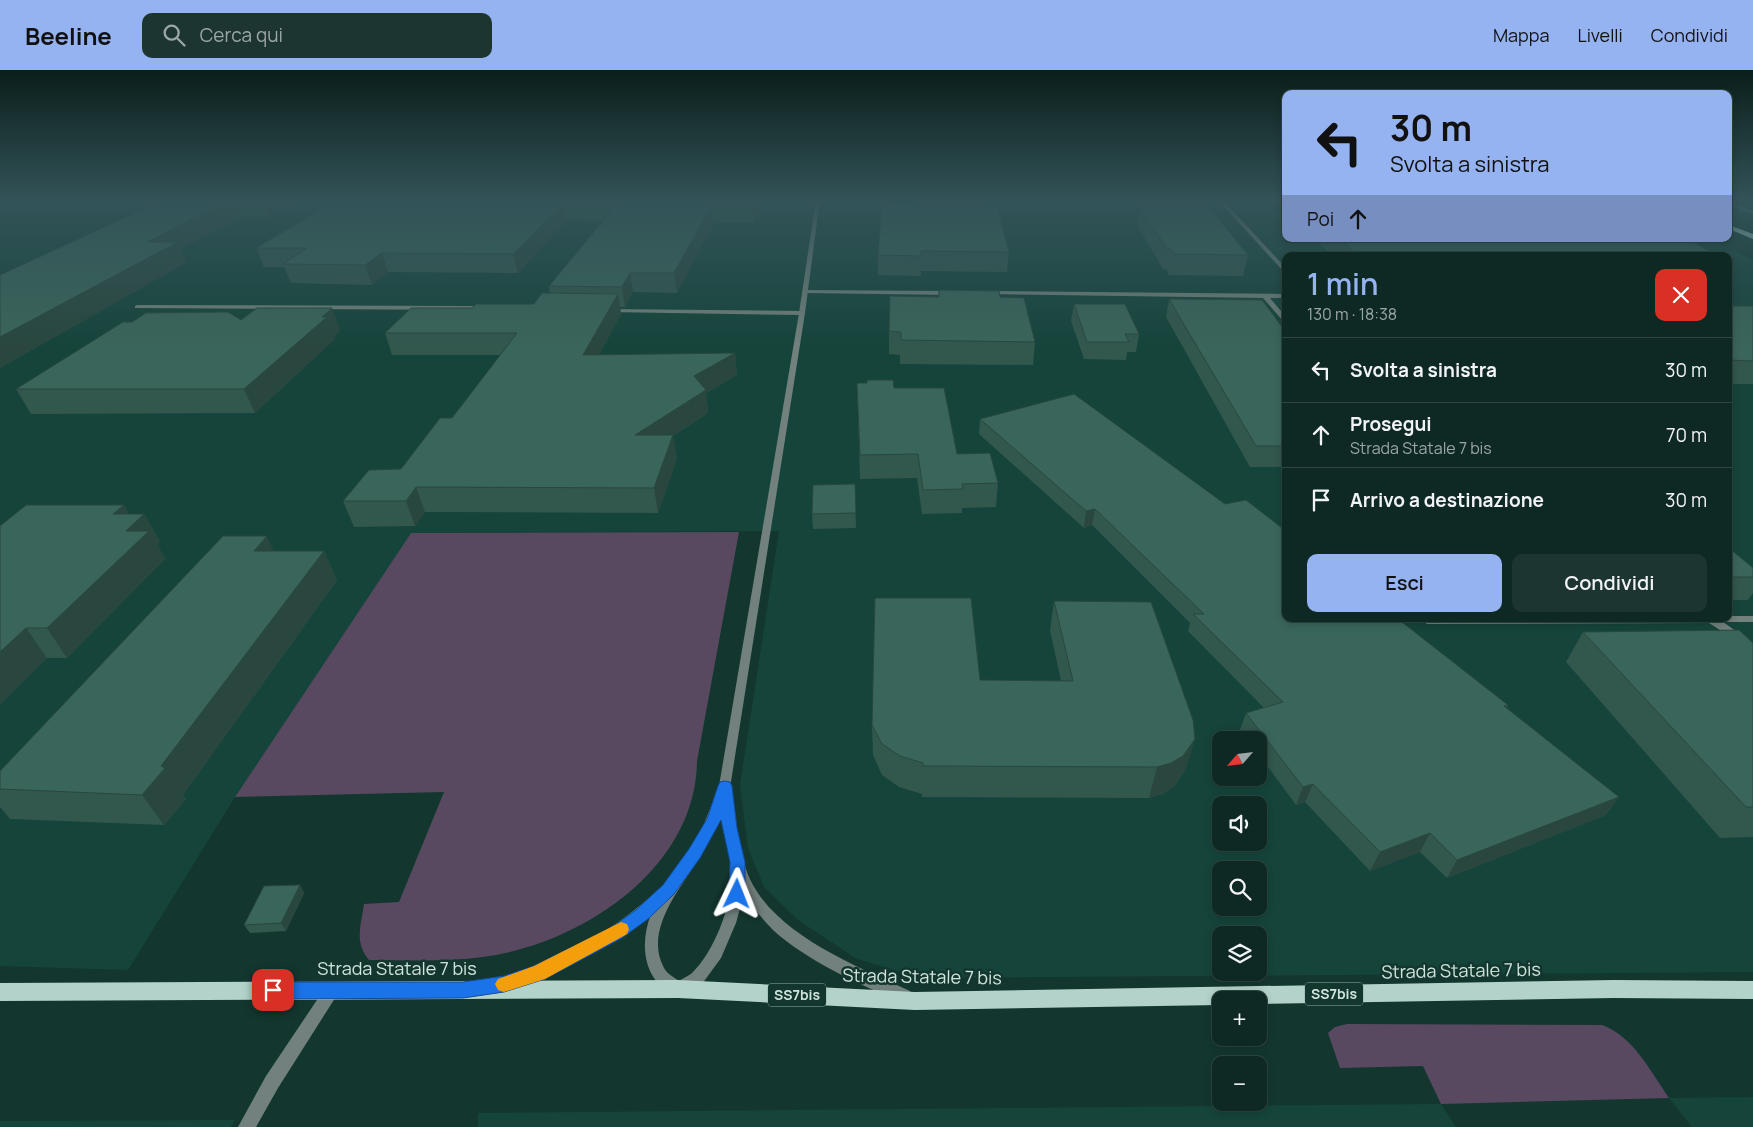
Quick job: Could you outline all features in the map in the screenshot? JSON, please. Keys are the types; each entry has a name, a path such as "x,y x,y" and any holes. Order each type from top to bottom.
{"main road":[{"name":"Strada Statale 7 bis","path":"0,992 678,989 915,1001 1575,990 1753,990"}],"street":[{"path":"738,862 737,894 729,923 716,953 697,979 678,989 658,973 652,950 654,927 660,906 669,890 695,853 714,821 725,786 811,248"},
{"path":"1265,248 1282,267"},
{"path":"805,291 962,293"},
{"path":"981,293 1282,296"},
{"path":"1266,296 1282,316"},
{"path":"137,307 483,308"},
{"path":"602,310 802,313"},
{"path":"1732,619 1753,619"},
{"path":"1715,622 1753,648"},
{"path":"725,786 729,828 738,862 749,889 767,914 794,938 818,955 915,1001"},
{"path":"463,990 504,984 547,969 616,933 642,914 669,890"},
{"path":"247,1127 272,1082 332,990"}],"shaded area":[{"path":"0,248 1729,248 1753,260 1753,972 1267,976 1267,926 1212,926 1212,976 922,978 857,959 798,920 764,887 748,848 740,785 779,531 411,533 235,797 128,970 0,966"},
{"path":"739,532 697,761 692,800 677,835 655,867 626,895 594,918 558,936 520,949 483,957 440,960 369,960 361,947 360,940 364,904 399,902 444,792 235,797 411,533"},
{"path":"1347,1024 1602,1025 1623,1037 1632,1046 1669,1098 1441,1104 1423,1066 1340,1068 1328,1033 1335,1027"},
{"path":"1753,1097 1753,1127 1692,1127 1669,1098"},
{"path":"1441,1104 1456,1127 478,1127 478,1113 1212,1106 1212,1111 1267,1111 1267,1106"},
{"path":"235,1120 231,1127 0,1127 0,1121"}],"building":[{"path":"58,248 166,248 0,337 0,275"},
{"path":"307,248 519,248 513,254 382,253 365,265 283,264"},
{"path":"580,248 688,248 674,273 630,273 622,287 549,286"},
{"path":"879,248 1008,248 1009,252 921,251 921,256 878,255"},
{"path":"1243,248 1248,255 1173,254 1170,249 1167,249"},
{"path":"1351,248 1705,248 1712,252 1355,252"},
{"path":"939,290 999,291 1000,297 1024,298 1035,342 901,340 901,332 889,331 890,296 939,297"},
{"path":"542,293 618,294 583,355 735,353 694,376 706,390 635,435 673,435 654,488 416,487 406,501 343,501 369,470 401,469 440,418 452,418 517,333 385,333 411,308 472,308 476,304 534,304"},
{"path":"1169,299 1262,300 1282,327 1282,446 1256,446"},
{"path":"1074,304 1125,304 1139,334 1125,334 1129,342 1087,342"},
{"path":"1732,306 1753,306 1753,361 1732,360"},
{"path":"257,308 332,308 322,317 327,317 244,389 16,389 123,322 132,322 146,313 228,312 241,320"},
{"path":"867,380 893,380 894,388 944,388 957,454 990,453 998,483 962,484 963,489 923,490 918,454 860,455 857,383 867,383"},
{"path":"1074,394 1225,504 1246,500 1282,528 1282,622 1402,622 1508,705 1504,706 1619,797 1457,860 1430,833 1380,852 1313,784 1303,787 1268,742 1268,731 1260,731 1246,713 1283,702 1193,614 1204,614 1095,509 1086,511 980,419"},
{"path":"855,484 856,513 812,514 813,485"},
{"path":"26,505 124,505 113,514 144,514 126,531 149,531 47,628 26,628 0,652 0,526"},
{"path":"223,536 267,536 254,551 324,551 161,766 165,768 142,795 0,789 0,771"},
{"path":"1732,550 1753,568 1753,577 1732,577"},
{"path":"875,598 971,598 980,680 1073,681 1054,601 1151,602 1193,720 1195,739 1183,756 1171,763 1157,767 923,766 923,763 900,756 882,744 872,725"},
{"path":"1739,630 1753,643 1753,807 1746,807 1583,632"},
{"path":"300,885 281,923 244,925 264,886"}],"slow traffic":[{"path":"504,984 538,973 582,952 621,929"}],"route":[{"path":"273,990 463,990 504,984 538,973 616,933 642,914 669,890 695,853 714,821 725,786 729,828 738,862 737,894"}]}
